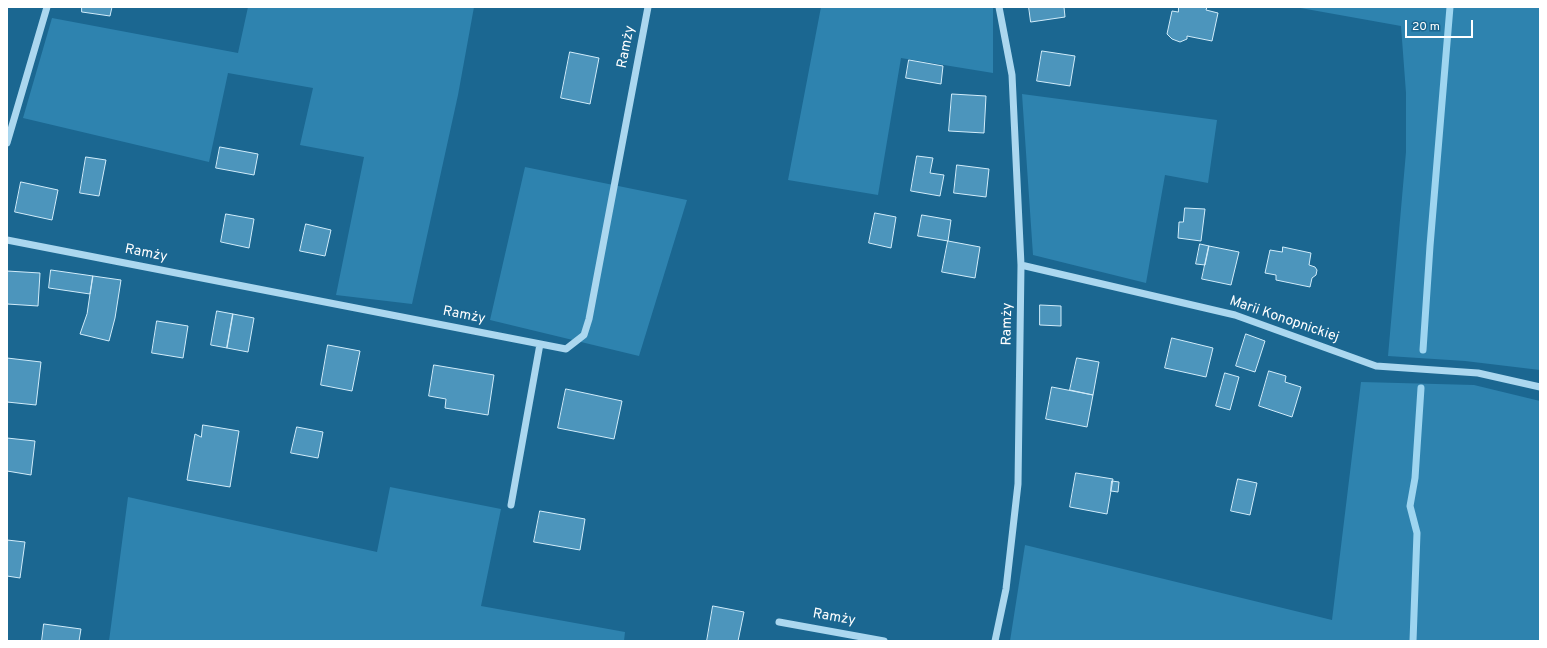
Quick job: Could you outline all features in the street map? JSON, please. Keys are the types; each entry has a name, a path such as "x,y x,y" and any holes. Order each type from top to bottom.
{"street":[{"path":"7,144 46,7"},
{"name":"Ramży","path":"7,240 566,349 584,335 589,319 648,7"},
{"name":"Ramży","path":"995,641 1006,589 1018,484 1021,265 1012,75 999,7"},
{"name":"Marii Konopnickiej","path":"1021,265 1235,315 1376,366 1478,374 1540,387"},
{"path":"511,505 540,344"},
{"name":"Ramży","path":"779,622 884,641"}],"shaded area":[{"path":"248,7 474,7 458,95 412,304 336,295 364,157 300,145 313,88 228,73 209,162 23,118 52,18 238,53"},
{"path":"821,7 993,7 993,73 901,58 878,195 788,180"},
{"path":"1295,7 1540,7 1540,370 1465,361 1388,356 1406,152 1406,93 1401,26"},
{"path":"1022,94 1217,120 1208,183 1165,175 1146,283 1033,255"},
{"path":"525,167 687,200 639,356 490,320"},
{"path":"1361,382 1474,385 1540,401 1540,641 1010,641 1025,545 1332,620"},
{"path":"390,487 501,509 481,606 625,632 624,641 109,641 128,497 377,552"}],"building":[{"path":"82,7 112,7 110,16 82,12"},
{"path":"1029,7 1064,7 1065,17 1031,22"},
{"path":"1179,7 1207,7 1206,10 1218,13 1212,41 1187,36 1187,39 1180,42 1172,39 1167,34 1172,11 1178,12"},
{"path":"1042,51 1075,56 1070,86 1037,81"},
{"path":"570,52 599,58 590,104 561,98"},
{"path":"909,60 943,66 941,84 906,78"},
{"path":"952,94 986,96 984,133 949,131"},
{"path":"220,147 258,154 254,175 216,168"},
{"path":"917,156 933,158 930,173 944,175 940,196 911,191"},
{"path":"86,157 106,160 99,196 80,193"},
{"path":"957,165 989,169 986,197 954,193"},
{"path":"21,182 58,190 52,220 15,212"},
{"path":"1185,208 1205,209 1201,241 1178,238 1179,222 1183,222"},
{"path":"875,213 896,217 891,248 869,243"},
{"path":"226,214 254,219 249,248 221,242"},
{"path":"922,215 951,220 948,241 918,236"},
{"path":"306,224 331,230 325,256 300,251"},
{"path":"948,241 980,247 975,278 942,272"},
{"path":"1200,244 1209,246 1205,265 1196,264"},
{"path":"1209,246 1239,252 1231,285 1202,279"},
{"path":"1283,247 1311,253 1309,265 1315,267 1317,270 1316,275 1312,278 1310,287 1276,280 1276,275 1265,273 1270,250 1282,252"},
{"path":"51,270 93,276 90,294 49,288"},
{"path":"7,271 40,273 38,306 7,304"},
{"path":"93,276 121,280 115,318 109,341 80,334 87,314"},
{"path":"1040,305 1061,306 1061,326 1040,325"},
{"path":"217,311 233,314 227,348 211,345"},
{"path":"233,314 254,318 248,352 227,348"},
{"path":"157,321 188,326 183,358 152,353"},
{"path":"1246,334 1265,341 1255,372 1236,366"},
{"path":"1172,338 1213,348 1206,377 1165,368"},
{"path":"328,345 360,351 352,391 321,385"},
{"path":"7,358 41,362 36,405 7,402"},
{"path":"1077,358 1099,362 1093,395 1070,390"},
{"path":"434,365 494,375 488,415 445,408 446,399 429,396"},
{"path":"1269,371 1286,376 1285,382 1301,387 1292,417 1259,406"},
{"path":"1225,373 1239,377 1230,410 1216,406"},
{"path":"1052,387 1093,395 1087,427 1046,419"},
{"path":"566,389 622,401 614,439 558,428"},
{"path":"203,425 239,431 230,487 187,480 195,434 201,437"},
{"path":"297,427 323,432 318,458 291,453"},
{"path":"7,438 35,441 31,475 7,471"},
{"path":"1076,473 1113,479 1107,514 1070,507"},
{"path":"1238,479 1257,483 1250,515 1231,511"},
{"path":"1112,481 1119,482 1118,492 1111,491"},
{"path":"540,511 585,519 580,550 534,542"},
{"path":"7,540 25,542 20,578 7,576"},
{"path":"713,606 744,612 738,641 707,641"},
{"path":"44,624 81,629 79,641 42,641"}],"waterway":[{"path":"1423,350 1450,7"},
{"path":"1413,641 1417,533 1410,506 1415,478 1421,388"}]}
